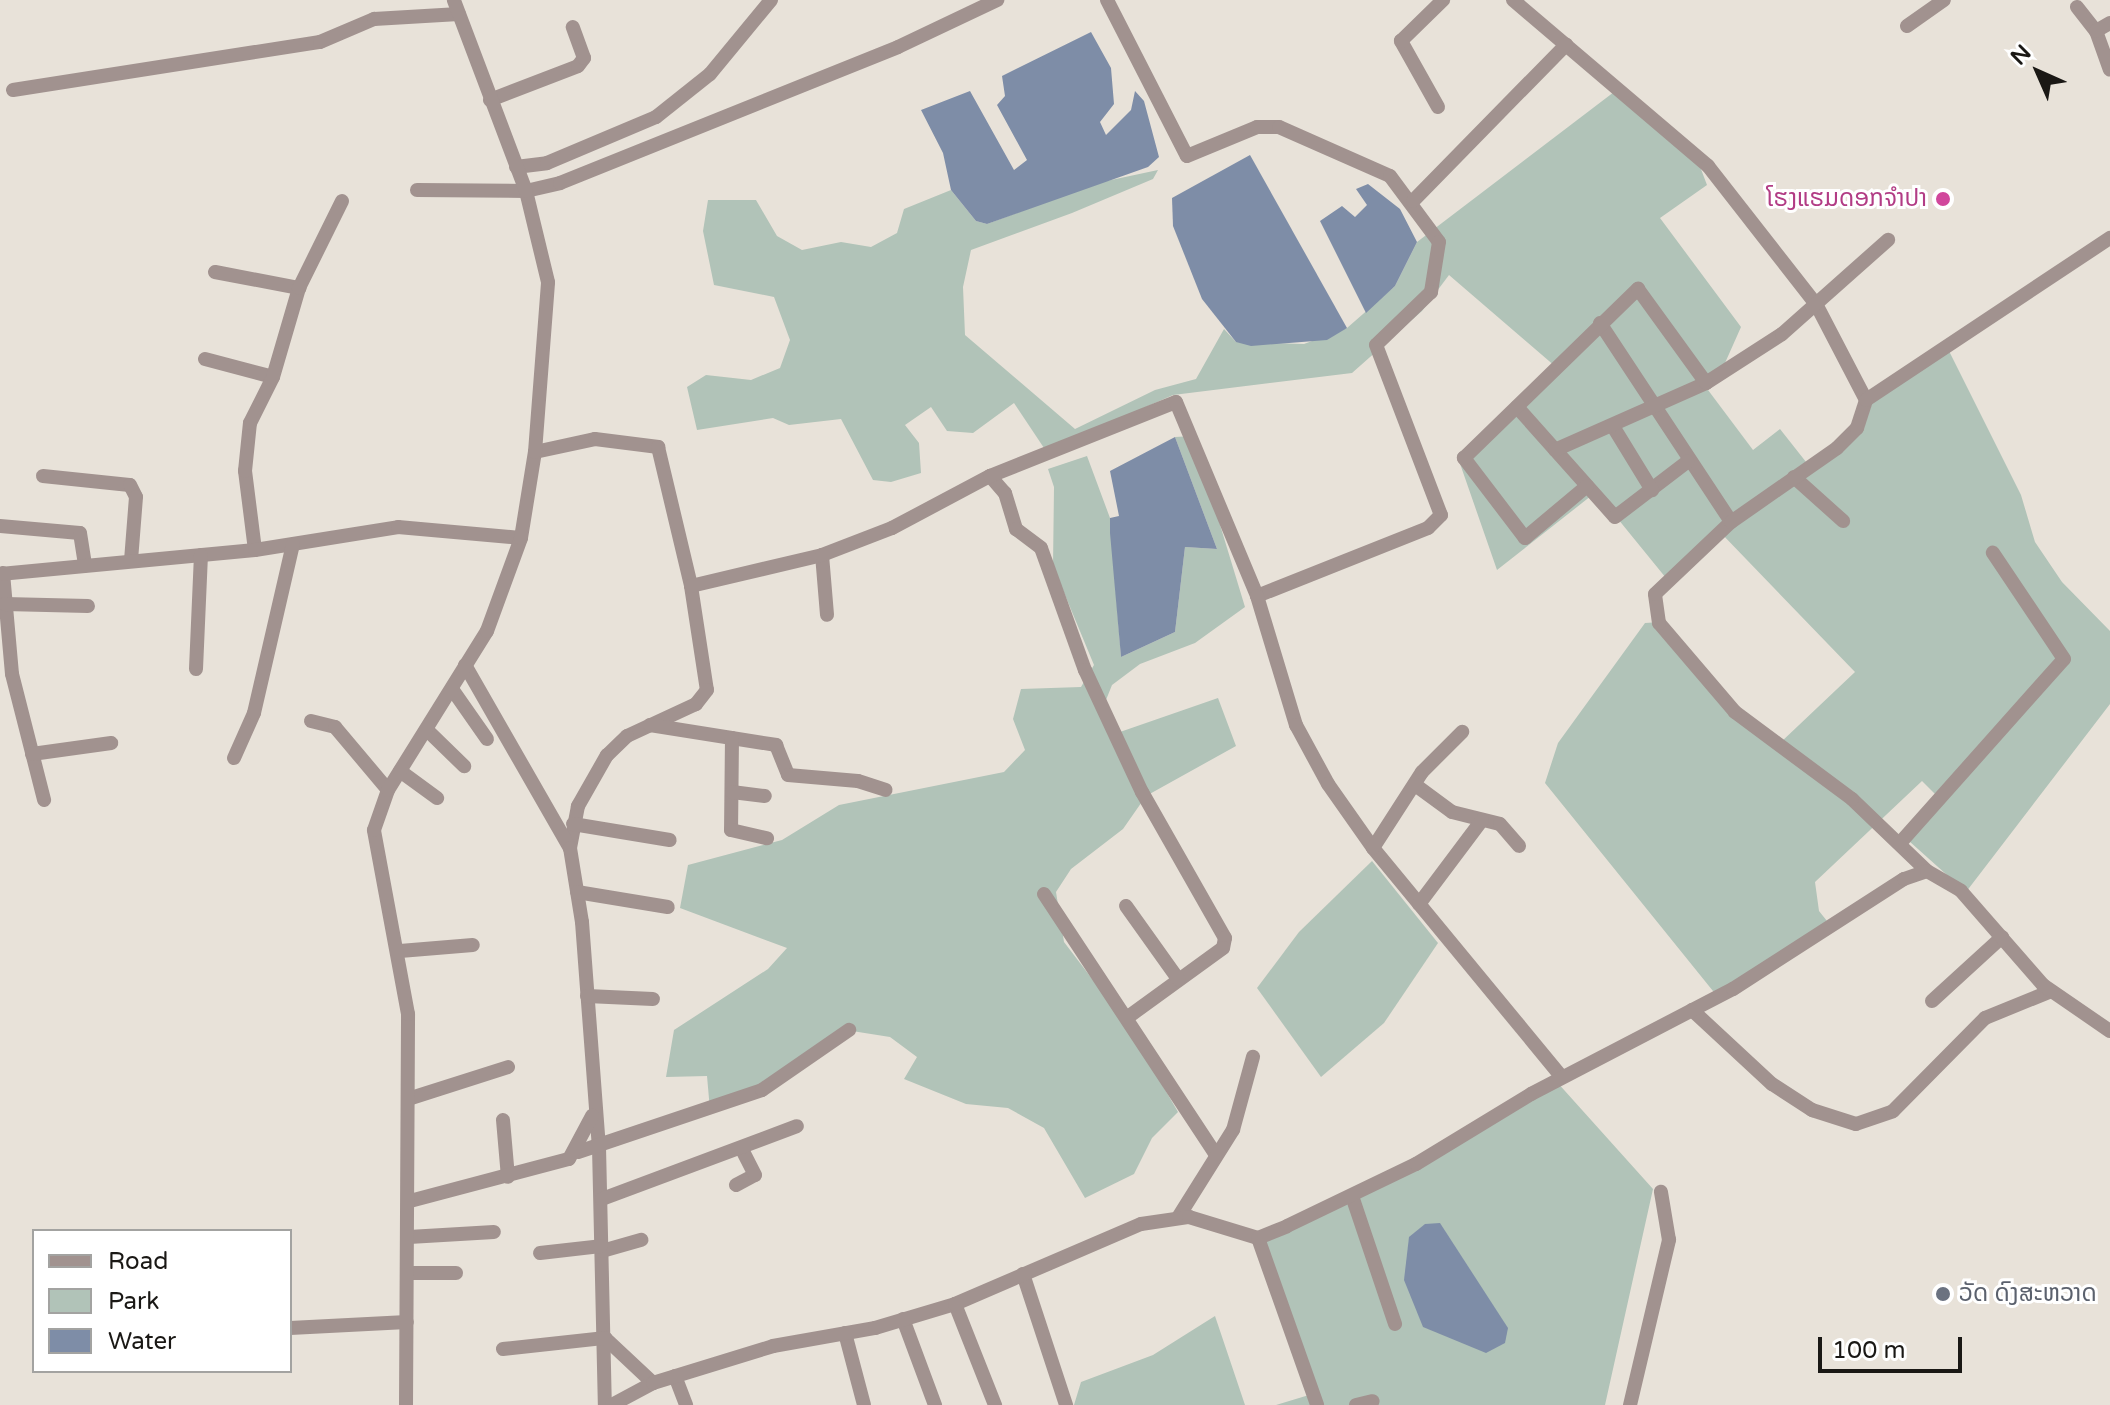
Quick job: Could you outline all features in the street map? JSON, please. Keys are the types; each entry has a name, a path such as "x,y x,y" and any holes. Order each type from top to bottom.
{"street":[{"path":"516,167 547,163 656,117 710,74 771,0"},
{"path":"417,190 526,191 560,183 898,47 997,0"},
{"path":"1107,0 1187,156 1271,126 1367,164 1413,201 1439,242 1437,281 1425,300 1379,337 1377,355 1419,445 1441,515 1428,528 1257,596"},
{"path":"1438,107 1401,45 1443,0"},
{"path":"1513,0 1697,154 1816,304 1866,400"},
{"path":"1907,26 1944,0"},
{"path":"13,90 320,42 374,19 456,7 526,191 548,282 535,452 521,538 487,631 388,790 375,843 400,951 410,1201 406,1405"},
{"path":"2077,7 2096,31 2110,70"},
{"path":"2096,31 2110,23"},
{"path":"490,100 578,66 584,58 573,27"},
{"path":"1413,201 1566,45"},
{"path":"255,550 245,448 256,404 273,377 299,288 342,201"},
{"path":"1927,871 1900,843 1735,712 1659,623 1655,594 1666,578 1731,522 1857,428 1866,400 2110,238"},
{"path":"1555,450 1614,428 1706,383 1816,304 1888,240"},
{"path":"215,272 299,288"},
{"path":"1587,486 1532,537 1520,534 1464,458 1638,289 1706,383"},
{"path":"1600,323 1659,408 1687,462 1731,522"},
{"path":"205,359 273,377"},
{"path":"691,586 822,555 892,528 990,476 1176,402 1257,596 1296,725 1373,848 1562,1077"},
{"path":"1517,407 1615,517 1687,462"},
{"path":"1614,428 1652,490"},
{"path":"535,452 595,439 656,445 691,586 707,690 696,704 627,736 593,772 573,824 570,848 587,996 592,1116 599,1147 602,1199 605,1405"},
{"path":"43,476 130,485 136,497 131,561"},
{"path":"990,476 1005,493 1016,529 1041,548 1085,670 1142,792 1225,938 1223,948 1128,1017"},
{"path":"1794,477 1843,521"},
{"path":"0,526 80,533 85,566"},
{"path":"44,800 12,674 1,574 255,550 398,527 521,538"},
{"path":"234,758 254,713 293,544"},
{"path":"1900,843 2064,659 1993,553"},
{"path":"196,669 201,555"},
{"path":"822,555 827,615"},
{"path":"5,604 88,606"},
{"path":"465,665 570,848"},
{"path":"452,689 487,739"},
{"path":"311,721 335,727 388,790"},
{"path":"649,725 782,749 788,775 858,781 886,790"},
{"path":"427,730 464,766"},
{"path":"1373,848 1418,787 1428,764 1462,732"},
{"path":"732,738 731,830 767,838"},
{"path":"32,754 111,743"},
{"path":"400,771 437,798"},
{"path":"1418,787 1441,807 1500,824 1519,846"},
{"path":"732,792 765,796"},
{"path":"1419,904 1482,820"},
{"path":"573,824 670,840"},
{"path":"612,1405 653,1383 773,1346 845,1333 955,1304 1103,1236 1179,1216 1258,1238 1352,1196 1562,1077 1692,1010 1904,879 1927,871 1944,875 2051,991 2110,1031"},
{"path":"577,892 668,907"},
{"path":"1044,894 1128,1017 1216,1155"},
{"path":"1126,906 1178,979"},
{"path":"1932,1001 2002,937"},
{"path":"400,951 473,945"},
{"path":"1692,1010 1772,1084 1812,1110 1856,1124 1893,1111 1985,1018 2051,991"},
{"path":"587,996 653,999"},
{"path":"410,1201 508,1177 762,1090 849,1030"},
{"path":"1179,1216 1241,1110 1253,1057"},
{"path":"408,1099 508,1067"},
{"path":"578,1152 592,1116"},
{"path":"503,1120 508,1177"},
{"path":"602,1199 797,1126"},
{"path":"736,1185 755,1175 741,1148"},
{"path":"1630,1405 1669,1240 1661,1192"},
{"path":"1352,1196 1395,1324"},
{"path":"409,1237 494,1232"},
{"path":"1258,1238 1317,1405"},
{"path":"540,1253 602,1249 641,1240"},
{"path":"408,1273 456,1273"},
{"path":"1023,1274 1066,1405"},
{"path":"955,1304 995,1405"},
{"path":"903,1319 935,1405"},
{"path":"292,1328 407,1322"},
{"path":"845,1333 864,1405"},
{"path":"503,1349 605,1338 653,1383"},
{"path":"675,1376 686,1405"},
{"path":"1356,1405 1373,1401"}],"green space":[{"path":"1614,92 1696,156 1707,185 1660,218 1741,327 1721,372 1705,386 1753,450 1780,429 1810,467 1837,448 1869,400 1948,349 2021,495 2035,542 2062,582 2110,631 2110,704 1966,892 1909,841 1941,800 1922,781 1815,882 1819,911 1827,921 1717,996 1545,783 1558,743 1645,623 1661,622 1736,712 1780,743 1855,672 1720,532 1666,578 1596,492 1497,570 1457,455 1556,367 1449,275 1422,311 1352,373 1173,395 1046,451 1014,403 973,433 947,431 931,407 905,425 919,443 921,473 891,482 873,480 841,419 789,425 773,418 697,430 687,387 706,375 751,380 780,368 790,340 774,297 714,285 703,231 708,200 756,200 777,236 802,250 841,242 871,247 897,233 904,209 951,190 976,221 987,224 1097,183 1158,170 1153,179 971,250 963,287 965,335 1075,429 1155,390 1196,379 1224,329 1236,342 1304,344 1347,328 1395,286 1417,242"},
{"path":"1193,436 1245,607 1195,643 1140,664 1112,685 1104,705 1120,732 1218,698 1236,746 1146,796 1123,829 1071,869 1056,892 1064,942 1128,1026 1178,1112 1152,1138 1134,1174 1085,1198 1044,1128 1008,1108 966,1104 904,1079 917,1057 890,1037 852,1031 774,1083 710,1110 707,1076 666,1077 674,1030 768,969 787,948 680,908 688,865 782,840 839,805 1004,772 1025,750 1013,719 1021,689 1081,687 1094,665 1053,566 1054,487 1048,469 1087,456 1110,518 1121,657 1175,632 1185,547 1217,549 1175,437"},
{"path":"1372,861 1438,943 1384,1023 1321,1077 1257,988 1299,932"},
{"path":"1556,1081 1653,1189 1605,1405 1276,1405 1309,1395 1257,1236 1417,1161"},
{"path":"1215,1316 1245,1405 1074,1405 1081,1382 1153,1355"}],"water":[{"path":"1091,32 1111,68 1114,104 1100,122 1106,135 1131,110 1135,91 1144,101 1159,157 1148,167 987,224 976,221 951,190 943,153 921,110 970,91 1014,170 1027,160 997,105 1005,96 1002,76"},
{"path":"1250,155 1347,328 1327,340 1251,346 1236,342 1202,299 1173,226 1172,198"},
{"path":"1368,184 1400,209 1417,242 1395,286 1366,313 1320,221 1342,206 1355,217 1367,205 1356,189"},
{"path":"1175,437 1217,549 1185,547 1175,632 1121,657 1110,533 1110,518 1119,516 1110,471"},
{"path":"1440,1223 1508,1328 1505,1343 1486,1353 1423,1327 1404,1280 1409,1237 1425,1224"}],"place":[{"name":"ໂຮງແຮມດອກຈຳປາ","path":"1943,199"},
{"name":"ວັດ ດົງສະຫວາດ","path":"1943,1294"}]}
